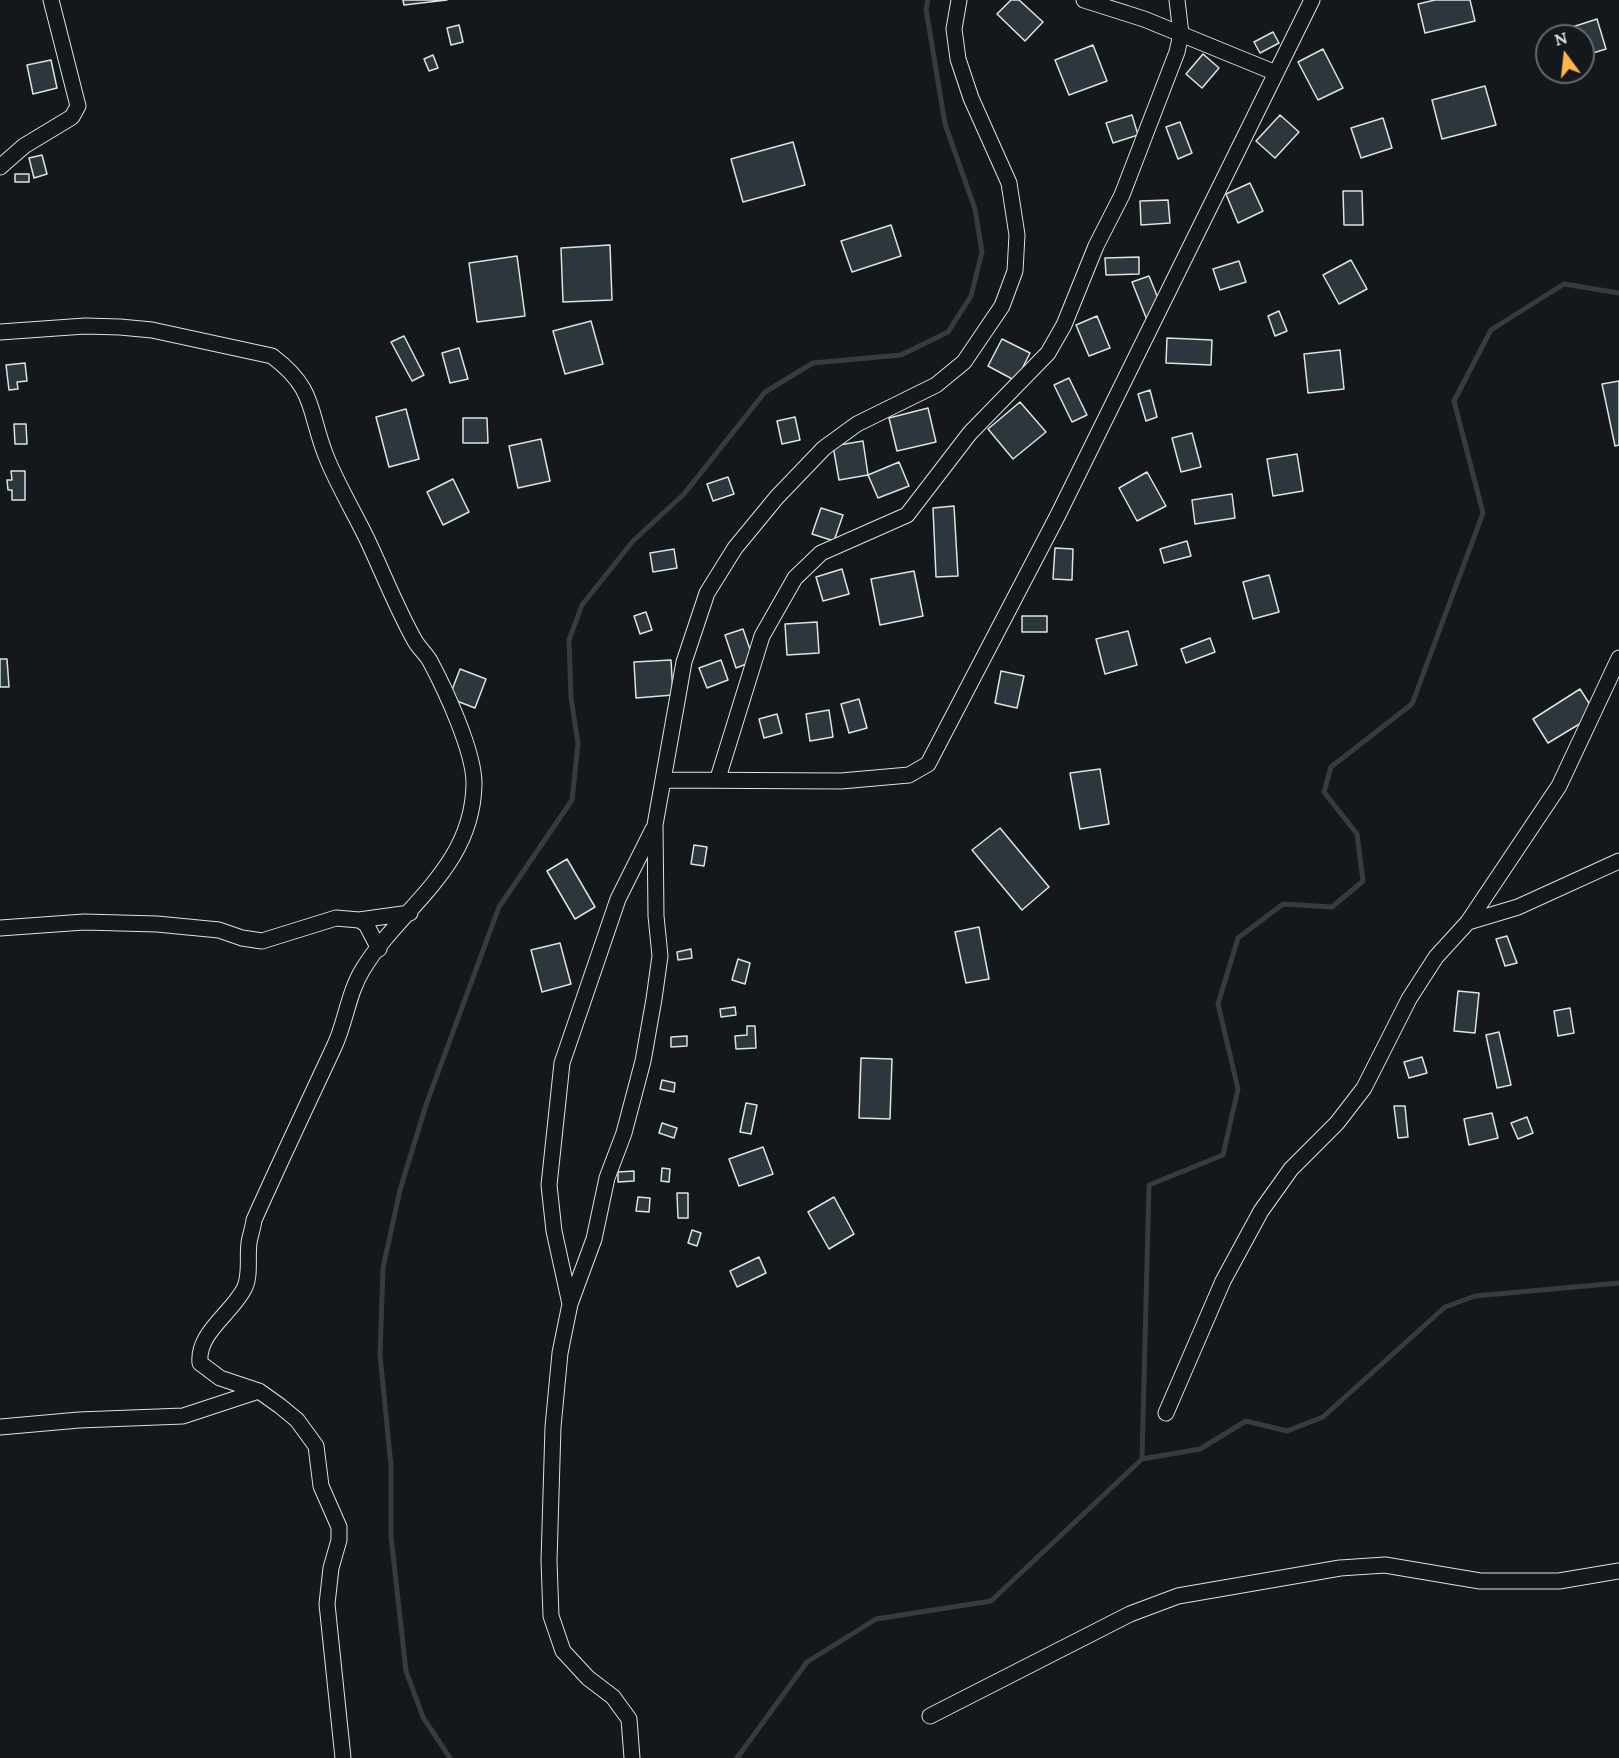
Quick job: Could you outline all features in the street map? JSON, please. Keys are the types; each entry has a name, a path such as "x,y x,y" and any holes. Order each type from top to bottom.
{"street":[{"path":"0,167 24,146 72,117 77,111 78,105 51,0"},
{"path":"632,1758 629,1719 613,1697 588,1678 563,1651 551,1616 549,1561 553,1427 560,1353 570,1304 594,1239 607,1178 624,1133 643,1061 660,956 656,916 655,825 684,662 707,593 735,548 777,497 824,448 857,424 936,385 964,362 1002,306 1016,271 1017,235 1009,183 970,98 958,59 954,29 959,0"},
{"path":"1084,0 1181,34 1276,72"},
{"path":"718,778 762,636 795,578 822,554 907,515 970,434 1048,352 1064,325 1096,246 1122,195 1177,52 1181,34 1177,0"},
{"path":"664,780 718,778 841,781 909,775 928,764 1058,515 1312,0"},
{"path":"0,332 86,326 152,330 272,356 297,377 304,388 327,458 416,643 429,660 471,759 474,784 470,812 460,841 444,870 410,913 392,930 380,949 363,968 352,990 335,1045 254,1220 249,1243 246,1286 225,1318 209,1333 199,1352 200,1363 210,1372 260,1391 297,1420 316,1446 321,1486 339,1527 339,1540 331,1568 327,1604 343,1758"},
{"path":"1166,1413 1223,1281 1261,1211 1291,1169 1336,1123 1364,1088 1409,999 1436,957 1468,922 1559,786 1619,658"},
{"path":"570,1304 554,1231 549,1185 562,1063 618,899 655,825"},
{"path":"1468,922 1518,907 1619,861"},
{"path":"0,928 84,922 157,924 219,930 242,938 262,941 323,920 336,918 360,920 410,913"},
{"path":"360,920 366,924 380,949"},
{"path":"0,1426 79,1419 183,1416 260,1391"},
{"path":"930,1716 1130,1614 1178,1596 1340,1568 1385,1565 1480,1581 1559,1581 1619,1571"}],"building":[{"path":"403,0 447,0 404,5"},
{"path":"1011,0 1019,0 1043,22 1025,41 997,14"},
{"path":"1435,0 1470,0 1475,21 1425,33 1418,4"},
{"path":"1597,19 1606,49 1595,52 1595,24 1582,24"},
{"path":"459,25 463,42 451,45 447,28"},
{"path":"1273,32 1279,43 1260,53 1254,42"},
{"path":"1093,45 1107,81 1069,95 1055,60"},
{"path":"1323,49 1343,88 1318,100 1298,62"},
{"path":"1203,54 1219,68 1202,88 1186,74"},
{"path":"433,55 438,68 429,71 424,59"},
{"path":"51,60 57,88 33,94 27,65"},
{"path":"1485,86 1496,125 1442,139 1432,100"},
{"path":"1132,115 1138,135 1113,143 1106,123"},
{"path":"1280,115 1299,132 1275,158 1256,141"},
{"path":"1383,118 1392,148 1361,158 1351,128"},
{"path":"1180,122 1192,153 1178,159 1166,127"},
{"path":"793,142 805,185 743,202 731,159"},
{"path":"42,155 47,174 34,178 29,158"},
{"path":"15,174 29,174 29,182 15,182"},
{"path":"1250,183 1263,211 1238,223 1226,194"},
{"path":"1343,191 1362,191 1363,225 1344,225"},
{"path":"1168,200 1170,223 1141,225 1140,201"},
{"path":"891,225 901,256 852,272 841,241"},
{"path":"610,245 612,300 563,302 561,248"},
{"path":"517,256 525,316 477,322 469,263"},
{"path":"1139,257 1139,274 1106,275 1105,258"},
{"path":"1351,260 1367,289 1339,304 1323,275"},
{"path":"1239,261 1246,282 1220,290 1213,269"},
{"path":"1149,276 1164,313 1147,320 1132,282"},
{"path":"1279,311 1287,331 1275,336 1268,316"},
{"path":"1097,316 1110,348 1089,356 1076,325"},
{"path":"591,321 603,364 565,374 553,331"},
{"path":"404,336 424,375 412,381 391,342"},
{"path":"1167,338 1212,340 1211,365 1166,363"},
{"path":"1002,339 1030,353 1016,381 988,366"},
{"path":"459,348 468,379 450,383 442,353"},
{"path":"1340,350 1344,389 1308,393 1304,354"},
{"path":"25,363 27,381 17,382 18,389 9,390 6,365"},
{"path":"1069,378 1087,415 1072,422 1054,385"},
{"path":"1619,381 1619,445 1615,446 1602,384"},
{"path":"1150,390 1157,417 1146,421 1138,394"},
{"path":"1020,402 1046,432 1013,459 988,429"},
{"path":"928,408 936,442 897,451 889,418"},
{"path":"406,409 419,459 389,467 376,417"},
{"path":"795,417 800,440 782,444 777,421"},
{"path":"463,418 487,418 488,443 463,443"},
{"path":"14,424 26,424 27,444 15,444"},
{"path":"1192,433 1201,467 1181,472 1172,438"},
{"path":"541,439 550,481 518,488 509,446"},
{"path":"863,441 868,475 839,480 833,446"},
{"path":"1297,454 1303,491 1273,496 1267,459"},
{"path":"899,462 909,486 878,498 868,475"},
{"path":"11,471 25,471 25,500 12,500 12,490 8,490 7,480 12,480"},
{"path":"1147,472 1166,506 1137,521 1119,488"},
{"path":"728,477 734,494 713,501 707,484"},
{"path":"453,479 469,512 443,525 427,492"},
{"path":"1232,494 1235,518 1195,524 1192,500"},
{"path":"954,506 958,576 936,577 933,508"},
{"path":"821,508 843,515 834,541 812,534"},
{"path":"1187,541 1191,556 1164,563 1160,549"},
{"path":"1055,548 1073,549 1072,580 1053,579"},
{"path":"674,549 677,568 653,572 650,553"},
{"path":"842,569 849,594 823,601 816,577"},
{"path":"914,571 923,616 880,625 871,579"},
{"path":"1269,575 1279,612 1253,619 1243,582"},
{"path":"646,612 652,630 640,634 634,616"},
{"path":"1022,616 1047,616 1047,632 1022,632"},
{"path":"817,622 819,653 787,655 785,624"},
{"path":"743,629 754,661 736,668 725,635"},
{"path":"1128,631 1137,665 1105,674 1096,639"},
{"path":"1210,638 1215,652 1186,663 1181,649"},
{"path":"0,659 7,659 9,687 0,687"},
{"path":"671,660 673,695 636,698 634,662"},
{"path":"721,660 728,680 707,688 699,668"},
{"path":"460,669 486,679 475,708 449,698"},
{"path":"1001,671 1024,676 1017,708 995,703"},
{"path":"1580,689 1596,714 1548,743 1533,719"},
{"path":"859,699 867,728 849,733 841,704"},
{"path":"829,710 833,737 810,741 806,714"},
{"path":"777,714 782,733 764,738 759,719"},
{"path":"1100,769 1109,824 1080,829 1070,773"},
{"path":"1000,828 1049,887 1022,910 972,850"},
{"path":"694,845 707,847 704,866 691,864"},
{"path":"567,859 595,907 575,919 547,871"},
{"path":"979,927 989,979 966,983 955,932"},
{"path":"1507,936 1517,963 1505,966 1496,939"},
{"path":"560,943 571,984 542,992 531,950"},
{"path":"691,949 692,958 678,960 677,952"},
{"path":"738,959 750,963 745,984 732,980"},
{"path":"1458,991 1479,993 1475,1033 1454,1031"},
{"path":"735,1007 736,1015 721,1017 720,1009"},
{"path":"1570,1008 1574,1033 1558,1036 1554,1011"},
{"path":"747,1026 755,1026 756,1048 736,1049 735,1036 747,1035"},
{"path":"1499,1032 1511,1085 1497,1088 1486,1035"},
{"path":"687,1036 687,1046 671,1047 671,1037"},
{"path":"1422,1057 1427,1073 1409,1078 1404,1062"},
{"path":"861,1058 892,1059 890,1119 859,1118"},
{"path":"662,1080 675,1083 674,1092 660,1089"},
{"path":"746,1103 757,1105 751,1134 740,1132"},
{"path":"1394,1106 1405,1106 1408,1137 1398,1138"},
{"path":"1492,1113 1498,1138 1469,1145 1464,1119"},
{"path":"1527,1117 1533,1133 1518,1139 1511,1123"},
{"path":"662,1123 677,1128 674,1138 659,1133"},
{"path":"763,1147 773,1174 739,1186 729,1159"},
{"path":"662,1168 670,1169 669,1182 661,1181"},
{"path":"634,1171 634,1181 618,1182 618,1172"},
{"path":"677,1193 688,1193 688,1218 678,1218"},
{"path":"638,1197 650,1198 649,1212 636,1211"},
{"path":"834,1197 854,1234 829,1249 808,1212"},
{"path":"692,1230 701,1233 697,1246 688,1243"},
{"path":"759,1257 766,1273 737,1287 730,1271"}],"waterway":[{"path":"450,1758 423,1717 406,1671 391,1536 391,1466 380,1355 383,1268 400,1190 426,1105 499,907 572,800 578,744 571,697 569,640 582,605 633,541 684,494 765,392 813,363 901,355 948,332 971,296 982,252 975,209 945,124 926,9 928,0"},
{"path":"737,1758 807,1662 876,1619 991,1601 1142,1459 1149,1185 1223,1155 1238,1089 1218,1004 1238,938 1283,904 1332,907 1363,881 1357,834 1324,792 1331,767 1412,704 1483,513 1454,401 1491,330 1564,284 1619,293"},
{"path":"1142,1459 1200,1449 1246,1421 1287,1431 1323,1417 1445,1307 1475,1296 1619,1283"}]}
